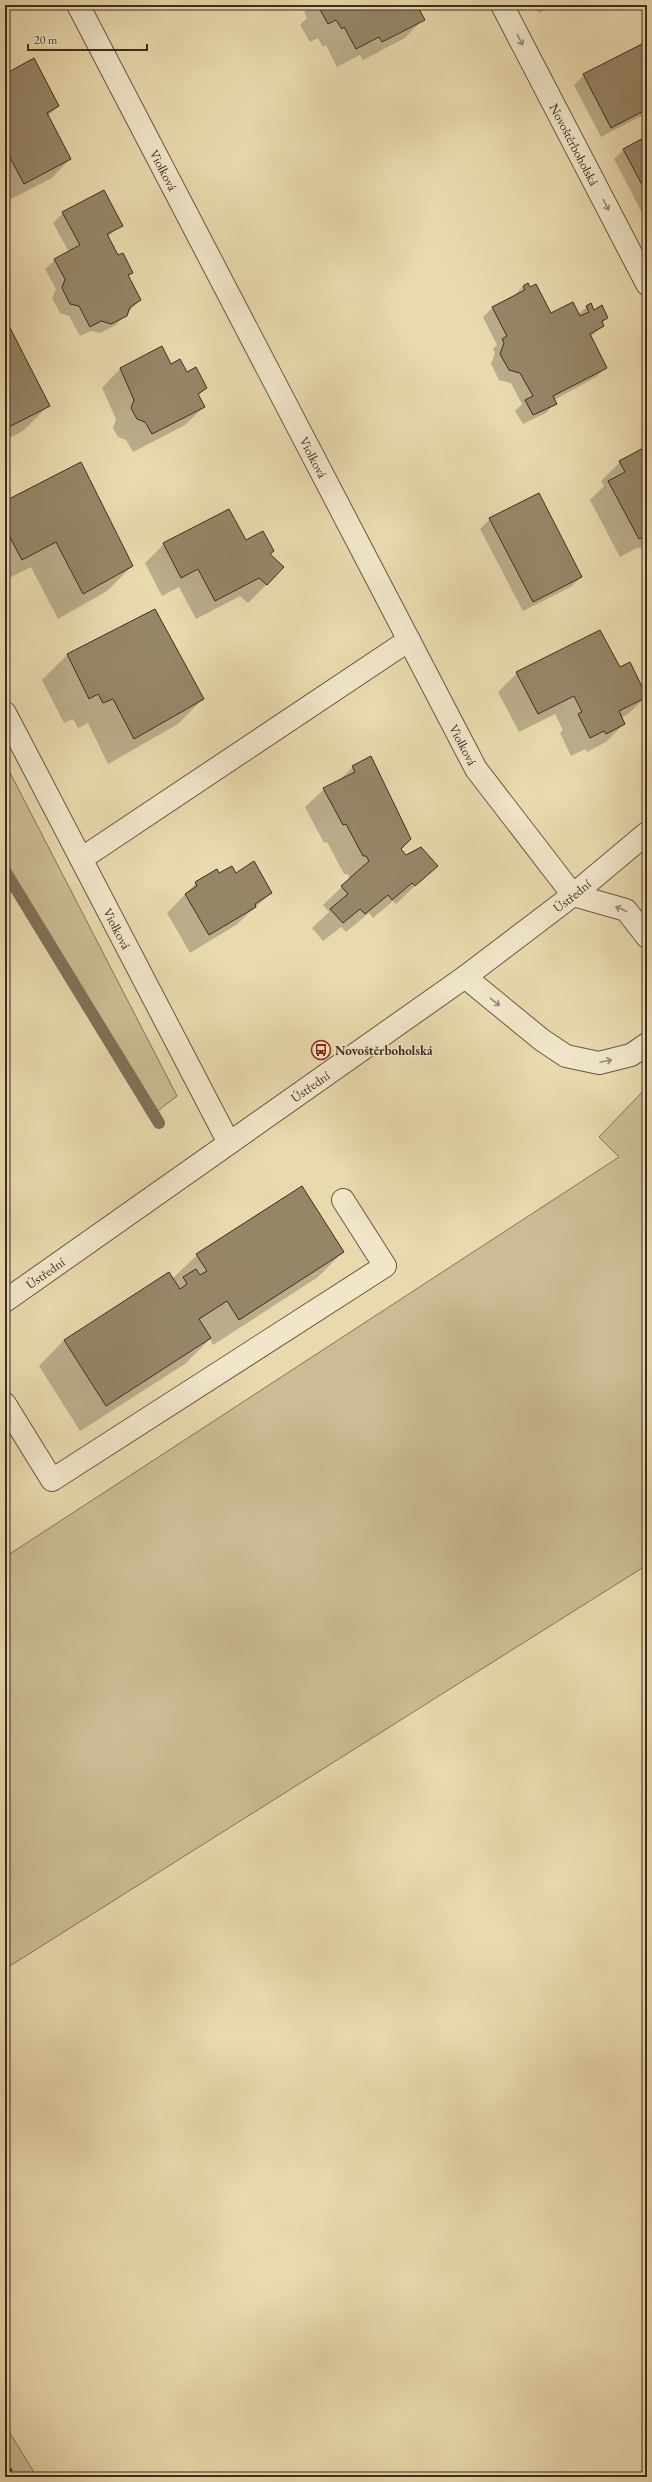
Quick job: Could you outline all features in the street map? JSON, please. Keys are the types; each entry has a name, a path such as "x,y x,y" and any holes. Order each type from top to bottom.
{"street":[{"name":"Violková","path":"78,5 476,768 573,895"},
{"name":"Novoštěrboholská","path":"502,5 647,284"},
{"path":"81,859 409,640"},
{"name":"Violková","path":"5,713 229,1143"},
{"name":"Ústřední","path":"5,1301 465,977 573,895 647,833"},
{"path":"573,895 626,910 647,937"},
{"path":"465,977 542,1040 566,1056 599,1062 631,1055 647,1044"},
{"path":"5,1404 52,1480 385,1266 344,1200"}],"path":[{"path":"5,2460 15,2477"}],"shaded area":[{"path":"5,763 177,1096 150,1117 5,866"},
{"path":"647,1087 647,1565 5,1969 5,1557 619,1157 599,1137"},
{"path":"5,2425 37,2477 5,2477"}],"building":[{"path":"417,5 425,20 382,42 379,37 356,49 344,27 342,29 336,20 328,24 318,6"},
{"path":"642,44 647,53 647,109 611,128 583,74"},
{"path":"34,58 59,106 47,113 71,159 24,184 5,148 5,74"},
{"path":"647,136 647,194 623,149"},
{"path":"104,190 123,226 107,234 118,255 123,253 133,273 128,275 141,300 130,307 127,316 111,324 101,321 90,327 79,306 70,304 62,288 65,279 54,259 80,245 62,212"},
{"path":"528,283 530,287 536,284 551,313 573,302 580,316 589,312 586,306 591,303 594,310 602,305 608,318 602,321 604,326 590,334 607,368 553,396 557,404 533,415 525,400 533,396 520,373 509,370 500,354 504,343 502,339 507,336 492,307 525,290 523,286"},
{"path":"5,318 50,406 5,429"},
{"path":"162,346 171,364 180,359 187,372 196,367 207,388 198,394 205,407 152,434 145,422 137,419 131,408 134,400 120,368"},
{"path":"647,446 647,535 639,539 608,481 625,472 619,461"},
{"path":"81,462 133,566 83,594 56,542 22,560 5,528 5,501"},
{"path":"539,493 582,577 533,602 489,518"},
{"path":"229,509 246,540 263,531 274,551 270,554 284,567 267,585 259,578 215,601 198,569 181,578 163,543"},
{"path":"155,609 204,699 134,739 113,699 103,703 98,694 89,699 67,654"},
{"path":"600,630 620,667 630,662 647,697 619,711 625,724 606,734 604,731 590,738 578,714 582,712 574,696 538,714 516,672"},
{"path":"371,756 411,839 401,849 406,855 421,847 438,866 415,886 412,883 392,900 388,895 365,914 360,909 343,923 330,909 348,894 341,886 369,861 366,856 363,856 346,824 343,825 323,788 355,772 352,766"},
{"path":"254,861 272,893 255,904 256,907 209,935 185,894 197,886 195,882 217,869 219,873 232,866 236,873"},
{"path":"302,1186 344,1252 239,1320 227,1301 199,1319 211,1338 106,1406 64,1340 169,1272 180,1289 187,1284 183,1277 196,1269 200,1275 207,1271 196,1254"}],"waterway":[{"path":"5,871 159,1123"}],"place":[{"name":"Novoštěrboholská","path":"321,1050"}]}
